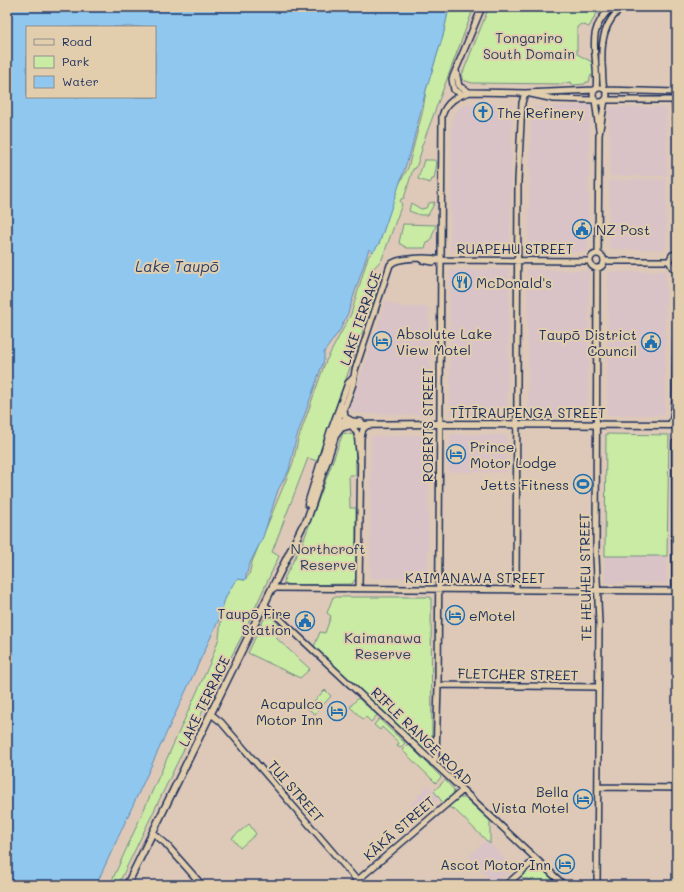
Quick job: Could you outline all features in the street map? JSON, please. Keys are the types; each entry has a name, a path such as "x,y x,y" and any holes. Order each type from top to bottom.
{"main road":[{"name":"TĪTĪRAUPENGA STREET","path":"338,423 596,424 677,426"},
{"name":"LAKE TERRACE","path":"302,527 331,430 338,423"},
{"name":"TĪTĪRAUPENGA STREET","path":"351,423 368,425 379,424"},
{"name":"LAKE TERRACE","path":"127,885 306,520 338,430 351,423"}],"street":[{"path":"482,7 452,78 452,85 455,91 462,94 470,92 525,93 595,89 676,92 677,254 671,257 669,261"},
{"path":"600,135 593,94 597,70 594,49 596,27 600,19 612,7"},
{"path":"598,254 600,135 607,95 604,89 602,47 603,36 608,23 622,7"},
{"path":"456,71 460,86 470,92"},
{"path":"525,93 554,99 595,100 599,102 605,100 676,100"},
{"path":"516,590 518,424 518,154 522,103 525,93"},
{"name":"ROBERTS STREET","path":"433,763 436,757 438,685 442,116 449,103 462,94"},
{"path":"598,254 602,255 605,261 602,267 597,268 593,267 590,261 592,256 598,254"},
{"name":"RUAPEHU STREET","path":"390,265 396,260 420,259 433,262 440,260 590,261"},
{"path":"605,261 669,261"},
{"path":"669,261 672,267 677,268 675,400 673,418 670,425"},
{"name":"LAKE TERRACE","path":"324,470 327,452 340,414 344,409 353,384 353,378 390,265"},
{"name":"TE HEUHEU STREET","path":"597,268 597,885"},
{"name":"LAKE TERRACE","path":"331,430 348,383 353,378"},
{"path":"675,400 677,414"},
{"path":"344,409 345,417 358,433 360,464 359,588"},
{"path":"360,464 362,455 362,433 368,425"},
{"path":"675,443 676,591"},
{"name":"KAIMANAWA STREET","path":"272,588 676,591"},
{"name":"RIFLE RANGE ROAD","path":"264,604 564,885"},
{"name":"FLETCHER STREET","path":"438,685 598,687"},
{"name":"TUI STREET","path":"211,714 221,722 359,883"},
{"path":"598,787 677,788"},
{"name":"KĀKĀ STREET","path":"352,885 359,883 462,790"},
{"path":"153,833 169,847 202,885"},
{"path":"506,885 536,859"}],"shaded area":[{"path":"463,104 512,104 510,250 450,250 452,117"},
{"path":"590,105 588,252 528,251 531,107"},
{"path":"609,107 661,107 666,109 667,176 610,176"},
{"path":"666,179 666,247 662,250 609,249 609,180"},
{"path":"510,269 507,415 450,415 450,270"},
{"path":"527,269 589,271 588,417 528,414"},
{"path":"666,271 665,415 607,415 608,272"},
{"path":"386,301 401,307 429,307 431,416 357,413 352,411 350,408"},
{"path":"450,434 507,435 507,472 449,472"},
{"path":"429,435 428,579 370,578 371,436"},
{"path":"605,556 667,556 666,583 605,583"},
{"path":"428,785 439,796 439,799 421,815 410,805"},
{"path":"486,840 514,867 495,885 469,856"}],"green space":[{"path":"449,7 474,7 421,148 422,149 416,168 413,169 404,198 401,199 400,202 402,204 382,259 373,269 369,278 380,282 317,461 308,458 272,552 279,556 243,634 197,722 118,885 110,885 210,663 219,638 223,603 230,588 237,579 245,580 249,575 252,562 293,463 298,440 325,363 351,314 368,257 379,244 398,186 408,168 423,110 426,90 443,36"},
{"name":"Tongariro South Domain","path":"489,7 602,7 603,13 600,16 598,11 589,27 581,24 577,27 577,54 592,62 595,78 591,75 589,82 586,82 585,84 573,85 570,82 562,84 472,83 463,80 462,75"},
{"path":"424,160 434,160 437,163 434,179 432,179 430,183 418,179"},
{"path":"435,202 428,215 420,215 409,211 411,203 421,209 426,208 429,203"},
{"path":"403,224 436,225 430,242 427,243 425,248 407,248 399,243"},
{"name":"Northcroft Reserve","path":"343,433 355,435 356,475 349,475 350,508 356,508 356,578 352,584 288,585 284,582 285,577 303,542"},
{"path":"606,434 669,435 667,556 605,556"},
{"name":"Kaimanawa Reserve","path":"333,597 431,597 432,744 429,748 422,748 314,647 320,632 325,633 331,616 327,613"},
{"path":"271,617 282,627 282,634 276,638 310,669 300,678 248,653 264,619"},
{"path":"325,690 331,696 315,714 307,708"},
{"path":"358,698 377,715 371,722 366,717 363,719 350,707"},
{"path":"379,719 405,743 400,748 397,746 399,743 382,727 380,730 374,725"},
{"path":"408,744 441,777 436,783 402,750"},
{"path":"445,780 454,790 453,794 443,803 434,791"},
{"path":"458,798 465,798 490,821 490,844 454,809 447,807"},
{"path":"249,824 256,834 240,848 232,838"},
{"path":"531,867 540,867 559,885 534,885 528,879 523,879 521,876"}],"water":[{"name":"Lake Taupō","path":"7,7 449,7 443,36 426,90 411,150 379,244 373,252 369,249 348,313 340,330 324,352 324,360 296,439 289,470 278,490 263,537 249,565 245,580 237,579 226,596 221,615 96,885 7,885"}],"place":[{"name":"The Refinery","path":"483,112"},
{"name":"NZ Post","path":"582,229"},
{"name":"McDonald's","path":"462,282"},
{"name":"Absolute Lake View Motel","path":"382,341"},
{"name":"Taupō District Council","path":"651,342"},
{"name":"Prince Motor Lodge","path":"456,454"},
{"name":"Jetts Fitness","path":"583,484"},
{"name":"eMotel","path":"455,615"},
{"name":"Taupō Fire Station","path":"305,621"},
{"name":"Acapulco Motor Inn","path":"337,711"},
{"name":"Bella Vista Motel","path":"583,799"},
{"name":"Ascot Motor Inn","path":"565,864"}]}
